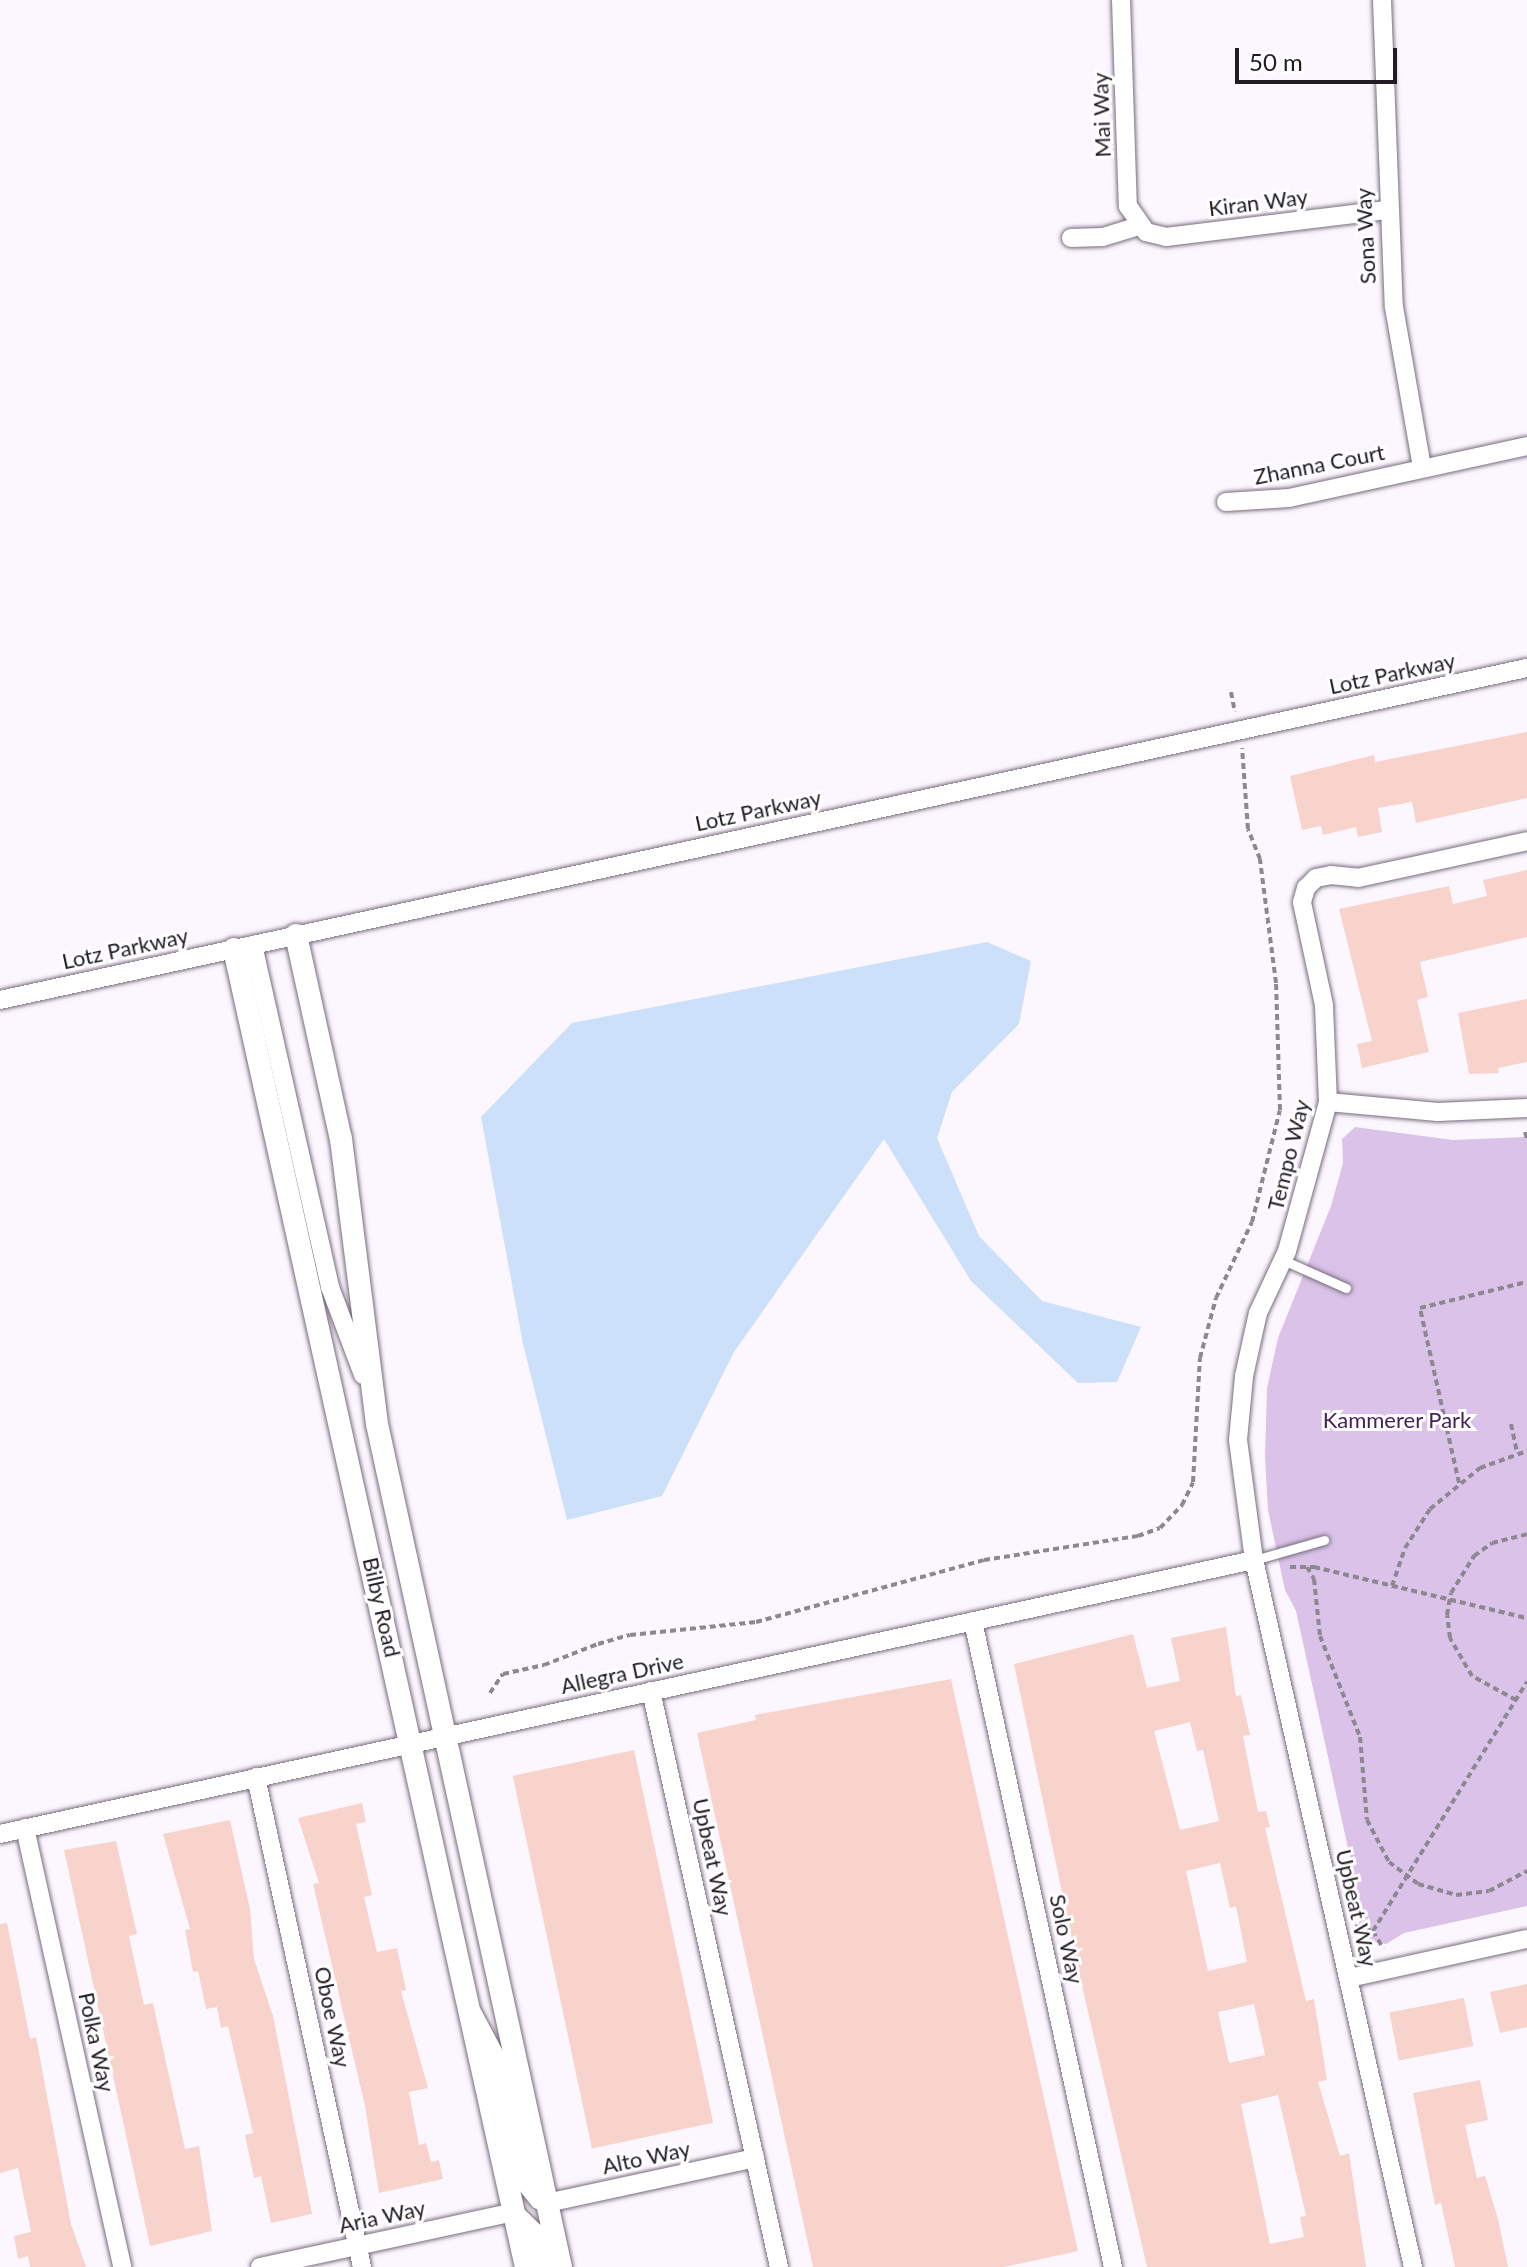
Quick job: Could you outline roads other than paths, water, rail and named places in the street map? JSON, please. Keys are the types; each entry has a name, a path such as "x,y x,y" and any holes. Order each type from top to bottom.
{"street":[{"name":"Mai Way","path":"1121,0 1128,206 1138,226"},
{"name":"Sona Way","path":"1382,0 1386,210 1398,341 1422,467"},
{"name":"Kiran Way","path":"1138,226 1166,237 1386,210"},
{"path":"1071,238 1103,237 1138,226"},
{"name":"Zhanna Court","path":"1226,502 1272,501 1527,446"},
{"name":"Lotz Parkway","path":"0,1000 1527,668"},
{"name":"Tempo Way","path":"1254,1560 1238,1440 1244,1376 1258,1313 1283,1260 1328,1102 1324,1005 1302,902 1306,888 1316,878 1331,875 1358,878 1527,841"},
{"name":"Bilby Road","path":"296,935 341,1139 377,1424"},
{"name":"Bilby Road","path":"244,947 330,1287 354,1342 377,1424 561,2267"},
{"name":"Bilby Road","path":"244,947 526,2267"},
{"path":"1328,1102 1438,1112 1527,1108"},
{"name":"Allegra Drive","path":"0,1834 1254,1560"},
{"name":"Upbeat Way","path":"1254,1560 1413,2267"},
{"name":"Solo Way","path":"973,1621 1113,2267"},
{"name":"Upbeat Way","path":"651,1691 779,2267"},
{"name":"Oboe Way","path":"256,1777 362,2267"},
{"name":"Polka Way","path":"25,1828 122,2267"},
{"path":"1349,1978 1527,1939"},
{"path":"469,2009 498,2061 525,2183 547,2203"},
{"name":"Alto Way","path":"547,2203 755,2158"},
{"path":"514,2212 535,2232 544,2267"},
{"name":"Aria Way","path":"260,2267 514,2212"}],"lane":[{"path":"1283,1260 1346,1288"},
{"path":"1254,1560 1324,1540"}],"water":[{"path":"987,942 1031,961 1019,1024 952,1092 937,1138 979,1236 1042,1301 1141,1327 1117,1382 1078,1383 971,1281 884,1139 734,1352 662,1496 567,1520 523,1344 481,1117 572,1023"}],"park label":[{"name":"Kammerer Park","path":"1397,1420"}]}
